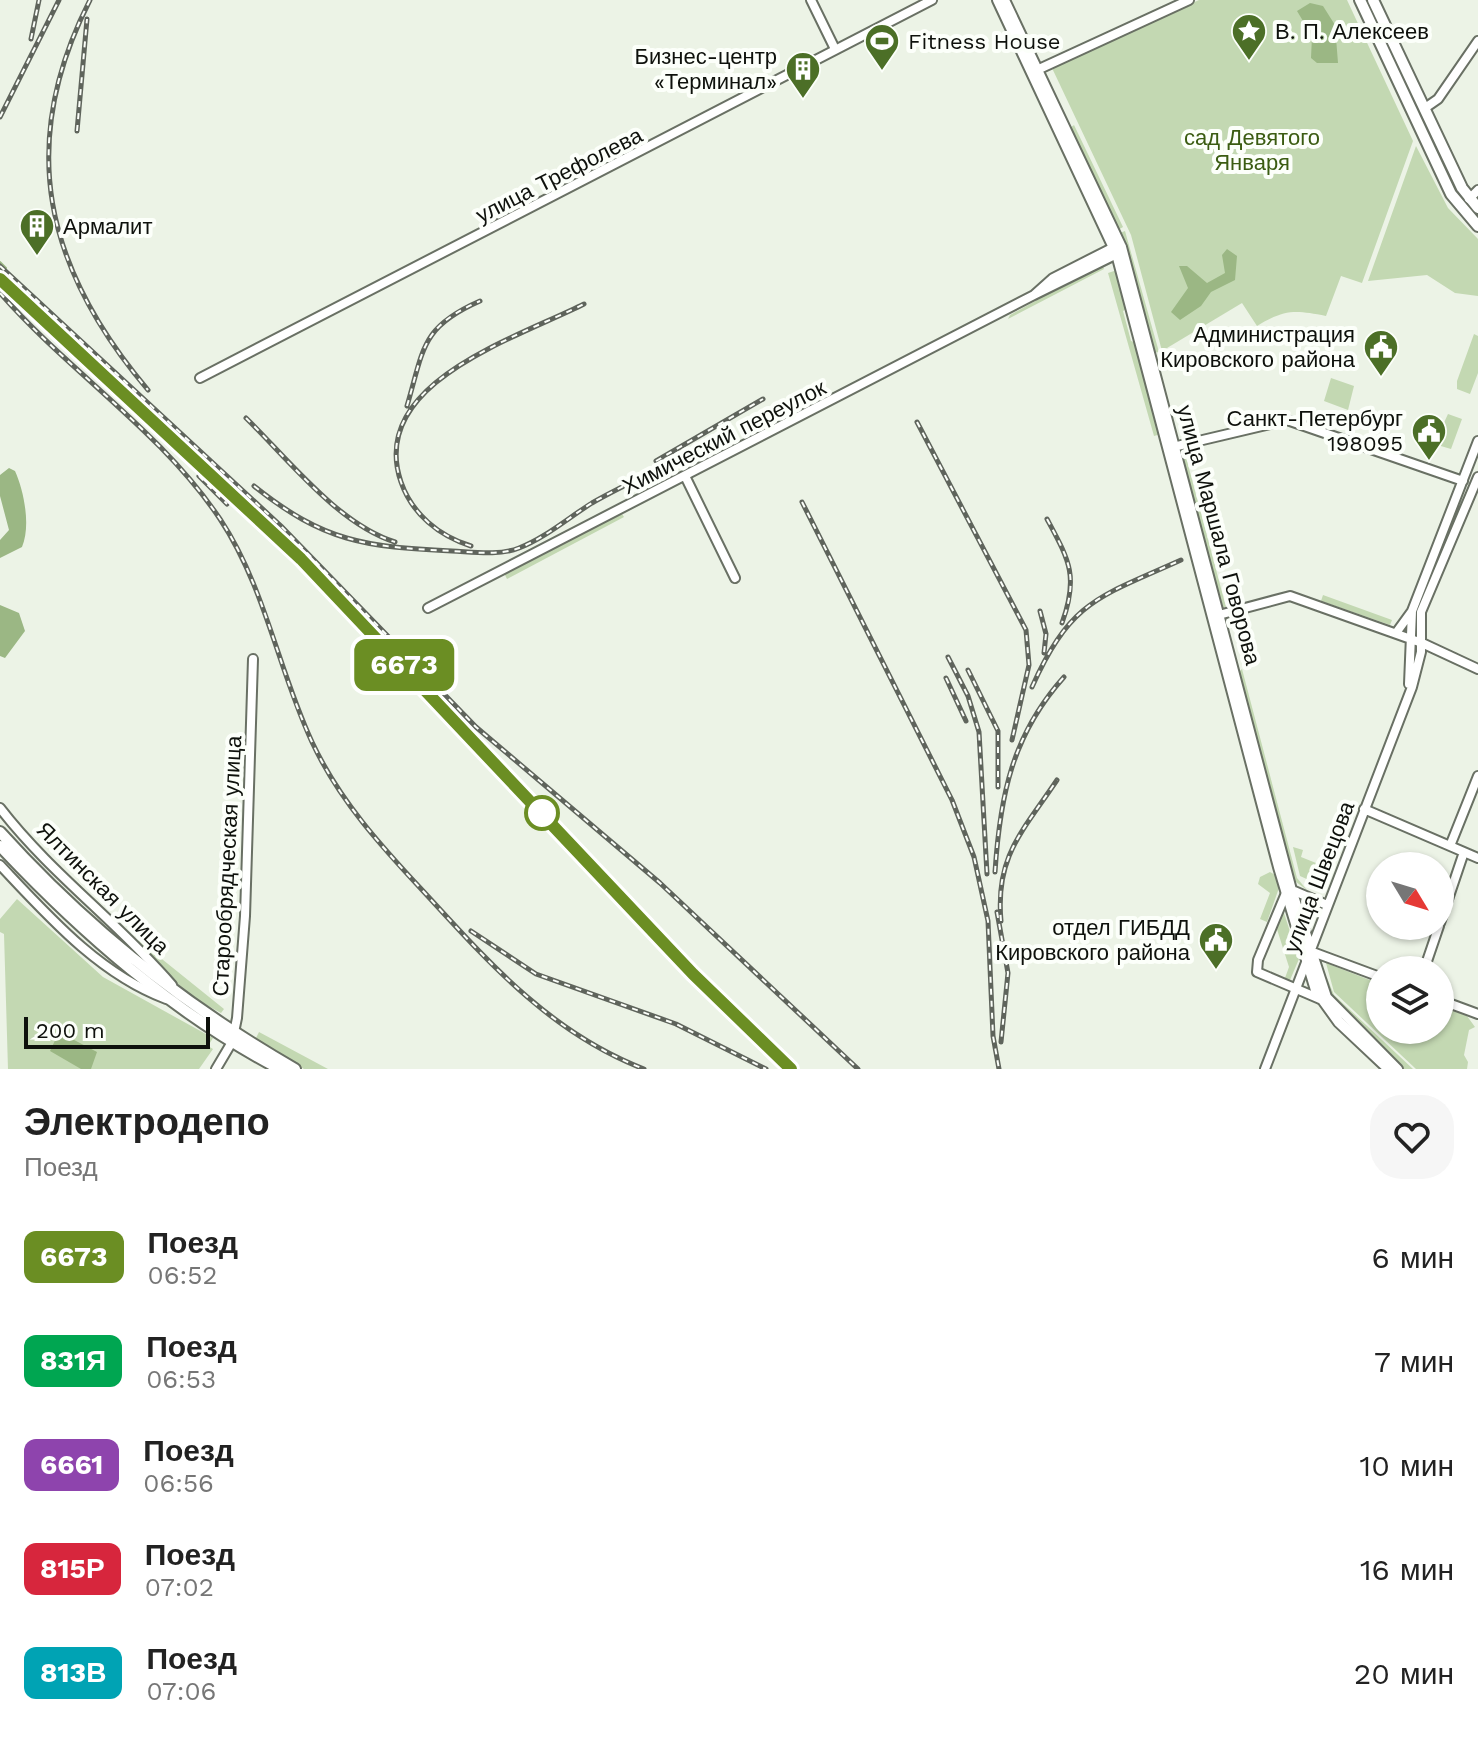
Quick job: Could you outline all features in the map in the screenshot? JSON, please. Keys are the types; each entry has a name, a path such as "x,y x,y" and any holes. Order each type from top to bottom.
{"main road":[{"name":"улица Маршала Говорова","path":"998,0 1036,71 1117,249 1320,999 1389,1069"},
{"path":"1360,0 1451,194 1478,226"},
{"path":"1373,0 1469,199 1478,208"},
{"path":"0,832 22,862"},
{"path":"0,846 70,904 146,975 280,1069"},
{"path":"233,1037 295,1069"}],"street":[{"path":"811,0 835,49"},
{"name":"улица Трефолева","path":"200,378 710,118 932,0"},
{"name":"улица Маршала Говорова","path":"1005,0 1036,71"},
{"path":"1036,71 1189,0"},
{"path":"1425,108 1438,99 1478,41"},
{"path":"1469,199 1478,190"},
{"name":"Химический переулок","path":"428,608 686,478 1034,295 1053,278 1117,249"},
{"path":"1171,447 1287,420 1463,481"},
{"name":"улица Швецова","path":"1407,697 1412,611 1463,481 1475,459 1478,441"},
{"name":"улица Швецова","path":"1265,1069 1417,673 1422,643 1421,612 1478,477"},
{"path":"686,478 735,578"},
{"path":"1216,615 1290,596 1422,643 1478,669"},
{"path":"1396,633 1412,611"},
{"name":"Старообрядческая улица","path":"216,1069 233,1037 245,916 253,659"},
{"path":"1450,846 1478,776"},
{"name":"Ялтинская улица","path":"0,808 51,865 142,949 178,999"},
{"path":"1364,809 1478,858"},
{"path":"1454,882 1464,852"},
{"path":"0,865 59,926 112,971 131,984 178,999"},
{"path":"1320,999 1257,972 1258,960 1289,891 1327,905"},
{"path":"1308,956 1366,973"},
{"name":"улица Маршала Говорова","path":"1308,956 1334,1007 1398,1069"},
{"path":"1454,1005 1478,1014"}],"green space":[{"name":"сад Девятого Января","path":"1199,0 1347,0 1413,141 1362,283 1341,276 1326,316 1290,312 1257,326 1242,303 1162,351 1131,235 1052,68"},
{"path":"1074,125 1123,227 1118,230 1070,128"},
{"path":"1416,146 1448,208 1478,239 1478,296 1455,293 1427,275 1368,281"},
{"path":"1125,231 1159,352 1153,353 1120,233"},
{"path":"1102,264 1104,269 1008,319 1010,315"},
{"path":"1117,270 1128,308 1123,311 1131,341 1137,343 1161,434 1154,436 1108,273"},
{"path":"1474,334 1478,336 1478,373 1470,394 1457,389 1457,381"},
{"path":"1331,378 1354,386 1348,410 1324,401"},
{"path":"1448,414 1462,419 1451,449 1434,444"},
{"path":"1183,446 1226,607 1223,607 1180,453"},
{"path":"622,514 624,517 507,579 504,573"},
{"path":"1323,595 1392,620 1390,625 1321,601"},
{"path":"1242,669 1297,878 1307,890 1292,879 1238,673"},
{"path":"1293,847 1303,850 1301,857 1321,865 1324,858 1329,860 1320,885 1300,876"},
{"path":"1270,872 1277,876 1280,885 1267,922 1260,919 1270,893 1258,884 1260,877"},
{"path":"17,899 103,977 213,1038 208,1046 213,1049 199,1069 8,1069 4,934 0,932 0,919"},
{"path":"1283,910 1299,959 1290,980 1285,978 1289,967 1275,923"},
{"path":"137,939 224,1009 221,1013 188,995"},
{"path":"1326,963 1366,979 1366,1022 1334,992"},
{"path":"1327,978 1334,995 1366,1025 1366,1035 1339,1006 1324,980"},
{"path":"1454,1011 1467,1016 1475,1027 1469,1030 1464,1055 1468,1062 1467,1069 1416,1069 1389,1044 1454,1044"},
{"path":"259,1032 328,1069 304,1069 255,1040"},
{"path":"1376,1044 1386,1044 1413,1069 1403,1069"}],"shaded area":[{"path":"1310,3 1323,6 1335,25 1338,63 1317,63 1311,58 1312,36 1297,11"},
{"path":"1227,249 1237,256 1235,280 1211,292 1201,306 1180,320 1171,312 1188,288 1179,266 1187,266 1207,283 1225,273 1222,255"},
{"path":"9,468 15,471 21,488 25,539 22,547 0,558 0,540 9,530 0,496 0,475"},
{"path":"0,605 19,613 25,631 5,658 0,656"},
{"path":"59,1032 97,1052 91,1069 81,1069 50,1051"}],"waterway":[{"path":"0,262 6,268"}],"railway":[{"path":"31,39 39,0"},
{"path":"0,117 59,0"},
{"path":"90,0 67,53 53,105 49,155 53,204 65,251 85,298 113,344 148,390"},
{"path":"77,131 87,19"},
{"path":"0,266 281,526 476,727 660,883 858,1069"},
{"path":"0,293 143,430 196,487 220,519 249,572 312,742 348,803 377,840 473,945 524,994 580,1036 644,1069"},
{"path":"407,406 422,354 435,330 446,320 480,301"},
{"path":"471,546 438,530 420,514 406,494 396,447 406,417 426,391 455,369 488,349 584,304"},
{"path":"656,461 763,399"},
{"path":"246,418 334,506 374,533 395,542"},
{"path":"917,422 1026,630 1029,665 1012,740"},
{"path":"254,486 302,519 347,538 394,547 495,553 529,544 592,503 674,461"},
{"path":"199,476 227,504"},
{"path":"802,502 952,800 974,857 988,921 993,1036 999,1069"},
{"path":"1047,519 1066,558 1071,580 1062,623"},
{"path":"1032,687 1060,636 1090,605 1129,583 1181,560"},
{"path":"1040,611 1046,634 1044,653"},
{"path":"948,657 968,696 979,732 987,874"},
{"path":"968,670 998,731 998,787"},
{"path":"995,872 1005,792 1012,768 1032,721 1064,677"},
{"path":"946,678 966,721"},
{"path":"472,738 693,974 791,1069"},
{"path":"1001,921 1000,898 1007,861 1023,830 1057,780"},
{"path":"997,912 1008,973 1001,1042"},
{"path":"471,931 536,974 676,1024 766,1069"}],"train":[{"name":"6673","path":"0,279 301,559 693,974 791,1069"}],"place":[{"name":"В. П. Алексеев","path":"1249,62"},
{"name":"Fitness House","path":"882,72"},
{"name":"Бизнес-центр «Терминал»","path":"803,100"},
{"name":"Армалит","path":"37,257"},
{"name":"Администрация Кировского района","path":"1381,378"},
{"name":"Санкт-Петербург 198095","path":"1429,462"},
{"name":"отдел ГИБДД Кировского района","path":"1216,971"}]}
